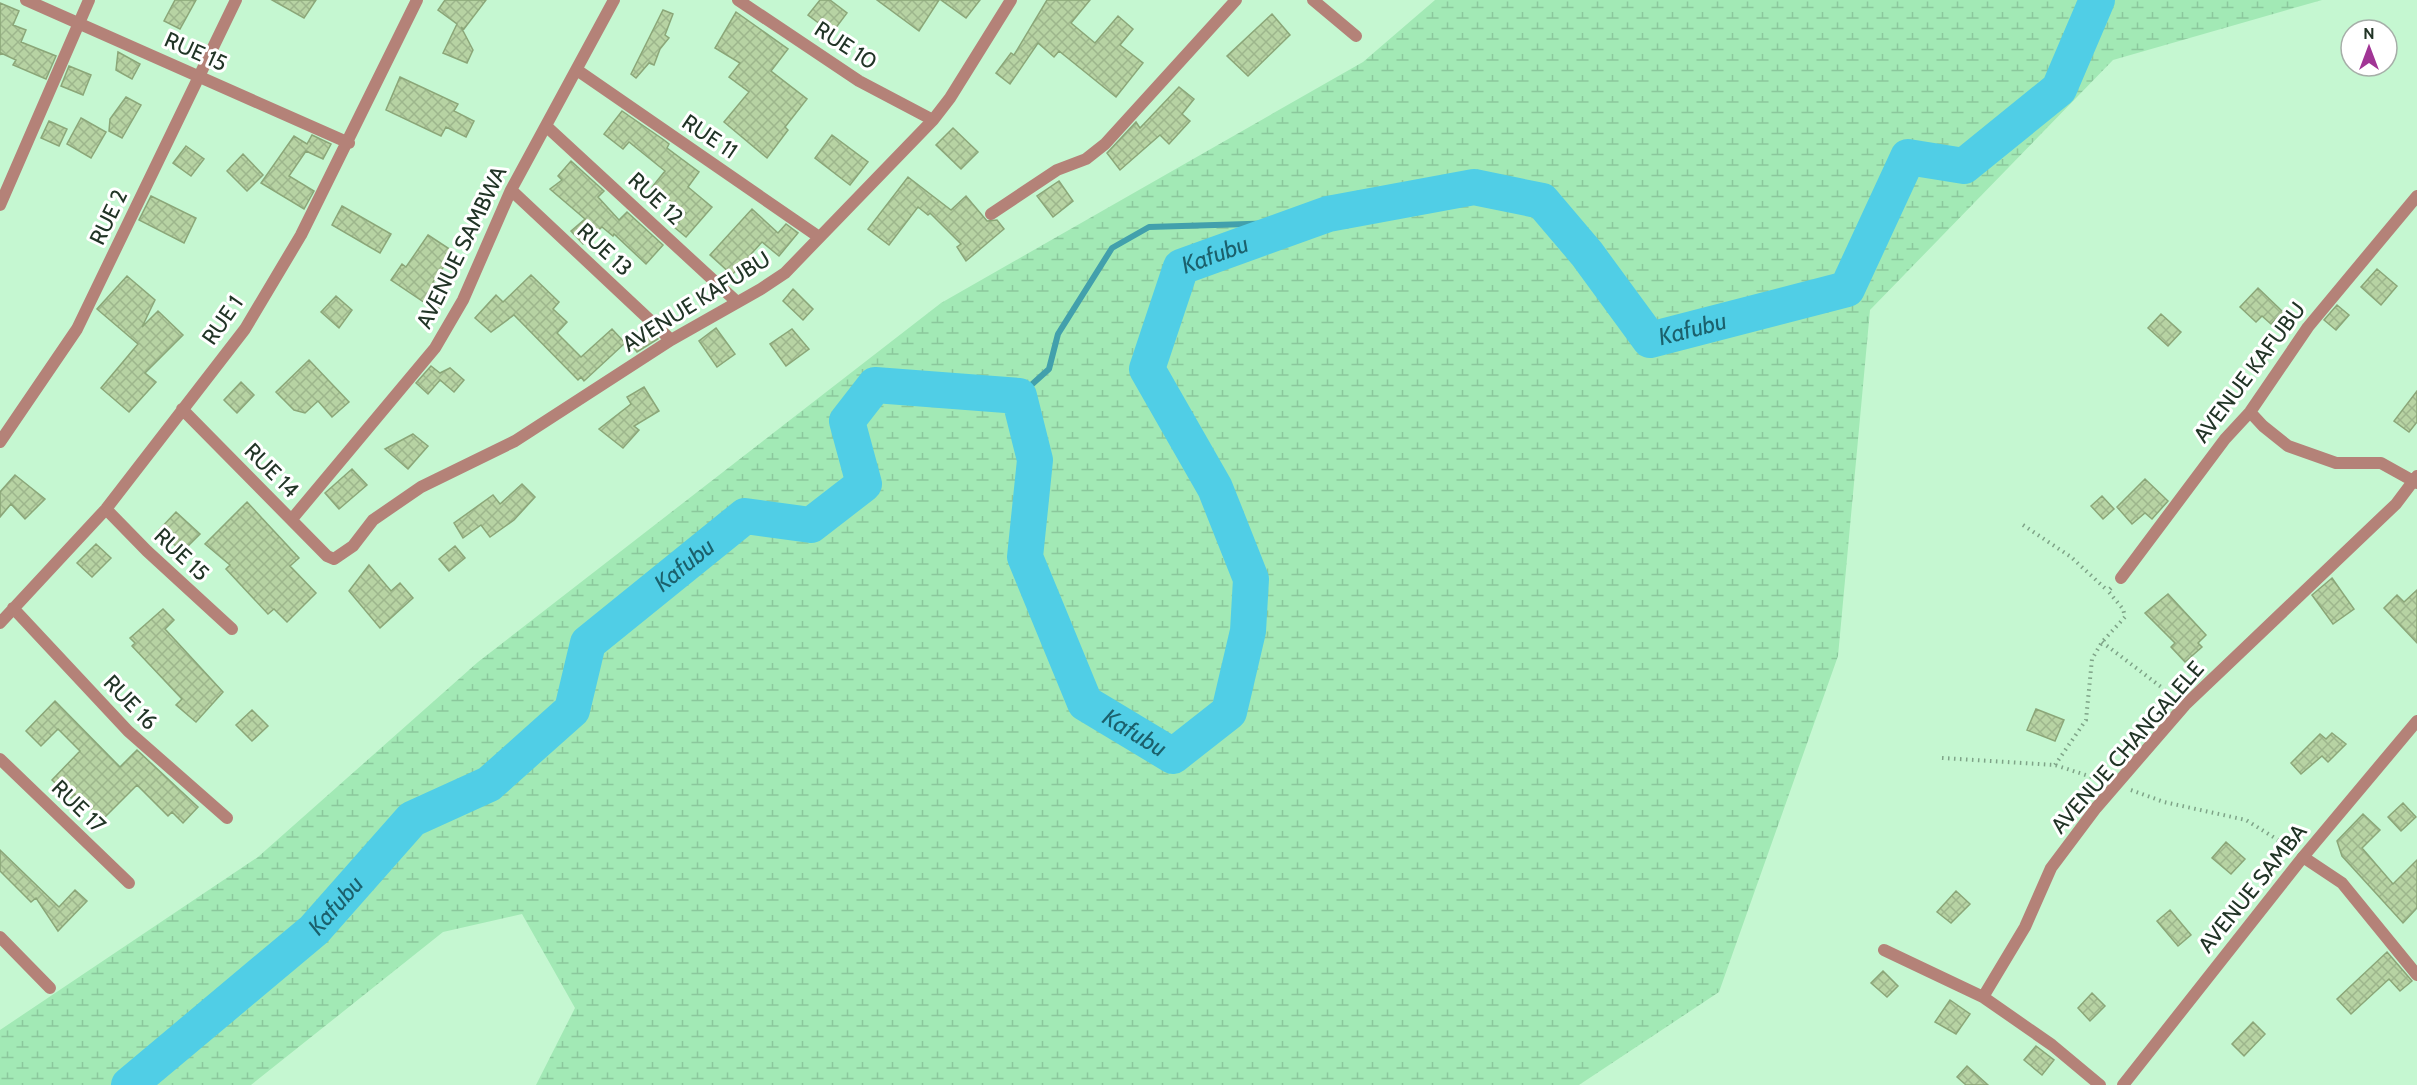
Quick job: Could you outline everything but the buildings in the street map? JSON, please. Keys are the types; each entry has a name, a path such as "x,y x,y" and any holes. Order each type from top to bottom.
{"street":[{"name":"RUE 15","path":"26,0 200,75 349,143"},
{"path":"0,205 89,0"},
{"name":"RUE 2","path":"0,442 77,329 236,0"},
{"name":"RUE 1","path":"0,623 106,509 245,329 301,235 349,143 417,0"},
{"name":"AVENUE SAMBWA","path":"292,519 435,348 463,300 511,190 614,0"},
{"name":"RUE 10","path":"738,0 859,81 933,120"},
{"name":"AVENUE KAFUBU","path":"334,559 353,546 373,520 421,487 515,441 671,340 785,273 933,120 950,98 1011,0"},
{"path":"991,214 1057,170 1086,159 1105,144 1236,0"},
{"path":"1313,0 1356,36"},
{"name":"RUE 11","path":"577,70 819,237"},
{"name":"RUE 12","path":"546,126 737,302"},
{"name":"RUE 13","path":"511,190 671,340"},
{"name":"AVENUE KAFUBU","path":"2121,578 2225,439 2250,412 2308,327 2417,196"},
{"name":"RUE 14","path":"182,409 327,556 334,559"},
{"path":"2250,412 2288,446 2337,463 2381,463 2416,480"},
{"name":"AVENUE CHANGALELE","path":"1983,997 2025,927 2051,868 2096,808 2185,705 2396,504 2416,480"},
{"name":"RUE 15","path":"106,509 147,551 232,629"},
{"name":"RUE 16","path":"13,608 128,731 227,818"},
{"name":"AVENUE SAMBA","path":"2123,1085 2303,857 2417,721"},
{"name":"RUE 17","path":"0,759 129,883"},
{"path":"2303,857 2342,883 2417,975"},
{"path":"0,937 50,988"},
{"path":"1884,950 1983,997 2052,1045 2100,1085"}],"path":[{"path":"2023,525 2071,557 2108,591 2123,609 2125,617 2103,642 2092,659 2086,720 2055,765"},
{"path":"2108,591 2121,578"},
{"path":"2103,642 2185,705"}],"green space":[{"path":"1435,0 2322,0 2113,60 1870,310 1838,656 1719,992 1579,1085 536,1085 575,1008 522,914 443,932 251,1085 0,1085 0,1030 258,857 478,662 941,303 1363,62"}],"waterway":[{"name":"Kafubu","path":"129,1085 314,930 412,819 489,784 572,710 588,643 745,516 811,525 864,484 847,421 875,385 1019,396 1035,460 1025,557 1085,703 1173,756 1229,712 1248,631 1251,579 1215,488 1147,369 1181,267 1328,214 1474,187 1542,201 1587,254 1650,340 1847,289 1908,157 1964,166 2059,89 2097,0"},
{"path":"1019,396 1049,369 1058,334 1112,248 1149,227 1309,222"}]}
